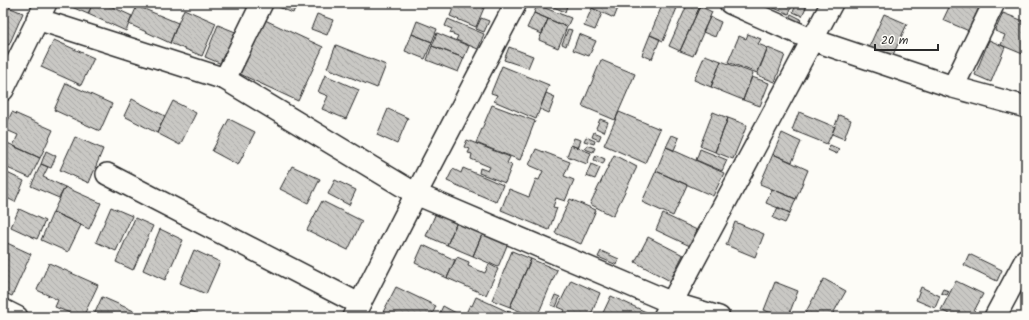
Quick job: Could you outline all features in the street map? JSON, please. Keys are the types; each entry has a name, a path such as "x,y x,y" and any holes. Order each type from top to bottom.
{"street":[{"path":"225,79 262,3"},
{"path":"107,174 356,311 516,3"},
{"path":"730,3 813,40 953,87 1026,107"},
{"path":"668,310 832,3"},
{"path":"953,87 994,3"},
{"path":"3,90 42,11 225,79 416,194 668,310 719,317"},
{"path":"995,317 1026,259"},
{"path":"3,310 17,317"}],"building":[{"path":"68,3 93,3 88,14 67,5"},
{"path":"93,3 106,3 132,16 126,31 88,14"},
{"path":"235,3 252,3 250,9"},
{"path":"269,3 297,3 293,13"},
{"path":"446,3 486,3 476,27 450,16 454,6"},
{"path":"547,3 568,3 565,12"},
{"path":"594,3 620,3 614,18 592,8"},
{"path":"663,3 677,8 663,41 650,35"},
{"path":"688,3 700,6 680,51 669,46"},
{"path":"767,3 793,3 789,14 766,5"},
{"path":"797,3 808,3 802,16 793,12"},
{"path":"951,3 981,3 969,31 943,20"},
{"path":"3,5 23,13 9,45 3,43"},
{"path":"537,5 571,18 567,27 534,13"},
{"path":"137,6 178,23 170,43 129,24"},
{"path":"700,6 712,12 693,56 680,51"},
{"path":"592,8 602,13 595,30 584,26"},
{"path":"184,9 216,23 202,56 170,43"},
{"path":"534,13 548,19 542,34 527,28"},
{"path":"1003,13 1026,22 1025,55 1001,45 1005,35 995,31"},
{"path":"317,14 333,20 327,35 311,29"},
{"path":"791,14 801,19 800,23 789,18"},
{"path":"884,14 907,24 892,57 869,47"},
{"path":"710,17 721,22 715,37 703,32"},
{"path":"481,18 489,21 484,32 476,29"},
{"path":"448,19 484,34 478,49 456,40 458,36 450,33 452,29 445,26"},
{"path":"548,19 567,27 558,48 539,40"},
{"path":"265,20 323,47 298,101 240,74"},
{"path":"417,21 437,29 432,42 412,34"},
{"path":"218,25 238,33 224,65 205,57"},
{"path":"568,29 572,30 566,46 562,44"},
{"path":"437,33 469,46 464,58 432,46"},
{"path":"412,34 432,42 425,59 405,51"},
{"path":"579,34 596,41 589,56 573,50"},
{"path":"748,34 761,39 758,44 768,48 757,73 728,62 739,36 746,39"},
{"path":"650,35 660,39 652,59 642,55"},
{"path":"54,40 94,58 81,85 41,67"},
{"path":"989,40 1005,47 991,82 975,75"},
{"path":"336,45 386,65 377,88 327,68"},
{"path":"432,46 464,58 458,72 427,60"},
{"path":"509,47 533,56 528,68 504,60"},
{"path":"768,48 785,55 775,82 757,75"},
{"path":"705,55 721,61 711,87 694,80"},
{"path":"601,60 635,74 615,120 582,106"},
{"path":"721,61 753,73 743,100 711,87"},
{"path":"502,66 549,85 536,119 494,101 497,95 491,93"},
{"path":"325,75 359,90 346,119 322,109 328,96 318,92"},
{"path":"752,77 769,83 760,106 743,100"},
{"path":"66,83 112,104 100,131 54,110"},
{"path":"546,93 555,97 549,113 540,109"},
{"path":"132,99 165,116 157,133 124,116"},
{"path":"173,101 196,113 180,145 157,133"},
{"path":"492,105 535,121 520,160 476,143"},
{"path":"388,109 408,118 397,144 377,135"},
{"path":"12,112 53,130 40,158 13,146 18,135 4,129"},
{"path":"619,112 660,129 645,163 604,145"},
{"path":"713,112 728,118 715,152 700,146"},
{"path":"799,112 835,127 827,144 792,130"},
{"path":"839,115 851,120 844,139 832,134"},
{"path":"728,118 747,125 733,159 715,152"},
{"path":"229,119 255,132 238,165 212,151"},
{"path":"600,119 608,122 604,132 596,128"},
{"path":"594,132 601,135 599,140 592,137"},
{"path":"782,133 801,142 792,162 773,154"},
{"path":"672,135 679,138 674,150 666,147"},
{"path":"75,137 103,149 89,183 60,170"},
{"path":"586,137 595,141 594,144 584,141"},
{"path":"574,138 581,140 578,148 571,145"},
{"path":"467,140 510,157 507,163 512,165 505,183 479,173 480,168 488,171 490,167 471,159 472,154 468,153 470,149 464,147"},
{"path":"3,141 40,158 30,178 3,166"},
{"path":"571,145 591,153 587,164 567,156"},
{"path":"587,145 595,148 593,152 585,149"},
{"path":"830,145 839,149 837,154 828,150"},
{"path":"666,147 724,173 713,196 656,171"},
{"path":"536,149 570,162 564,176 574,180 565,201 556,198 553,207 557,208 549,230 501,210 509,189 529,197 536,179 539,180 543,171 529,165"},
{"path":"700,149 727,160 722,171 696,160"},
{"path":"46,151 56,156 51,168 41,164"},
{"path":"773,154 808,170 796,199 760,184"},
{"path":"596,155 605,159 603,164 594,160"},
{"path":"614,155 637,167 613,216 590,204"},
{"path":"41,164 48,167 43,177 65,187 59,198 31,186"},
{"path":"591,164 600,168 595,179 586,176"},
{"path":"292,166 320,179 308,203 280,189"},
{"path":"463,168 503,185 496,202 447,181 453,169 461,173"},
{"path":"3,171 24,181 15,202 3,196"},
{"path":"656,171 687,185 673,216 642,202"},
{"path":"335,180 356,190 349,205 328,194"},
{"path":"65,187 101,203 89,229 53,212"},
{"path":"772,189 796,199 790,213 766,203"},
{"path":"570,199 596,210 581,244 555,233"},
{"path":"322,201 362,221 348,250 307,230"},
{"path":"111,207 132,216 116,251 96,242"},
{"path":"778,207 790,213 785,223 773,218"},
{"path":"19,209 45,221 37,239 11,227"},
{"path":"53,212 81,225 68,252 41,240"},
{"path":"436,213 457,222 447,245 426,236"},
{"path":"663,214 697,230 690,246 656,230"},
{"path":"135,218 153,226 133,270 116,262"},
{"path":"457,222 483,232 473,256 447,245"},
{"path":"735,222 764,234 755,257 726,245"},
{"path":"160,229 183,240 165,280 143,270"},
{"path":"483,232 508,243 498,267 473,256"},
{"path":"648,237 683,255 670,281 635,262"},
{"path":"7,243 31,254 12,296 3,292 3,253"},
{"path":"423,245 455,260 447,278 415,263"},
{"path":"194,250 220,262 206,294 180,283"},
{"path":"512,251 531,259 510,307 492,300"},
{"path":"601,251 619,259 617,265 598,257"},
{"path":"969,254 1002,270 997,281 964,265"},
{"path":"457,257 469,262 468,266 485,273 489,264 498,269 486,295 447,278"},
{"path":"531,259 557,270 537,317 533,317 510,307"},
{"path":"49,263 98,285 83,317 68,317 70,313 55,307 58,300 37,290"},
{"path":"824,279 846,291 831,317 803,317"},
{"path":"571,280 600,293 590,317 569,317 563,314 565,310 558,307"},
{"path":"956,281 983,294 971,317 955,317 941,310"},
{"path":"775,282 798,291 788,317 781,317 764,310"},
{"path":"396,287 436,306 431,317 381,316"},
{"path":"921,287 940,296 935,308 916,300"},
{"path":"943,289 949,291 947,295 941,293"},
{"path":"555,295 560,297 556,307 551,305"},
{"path":"611,296 646,312 644,317 601,317"},
{"path":"102,297 134,311 132,317 93,317"},
{"path":"476,297 513,314 511,317 464,317 470,305 472,306"},
{"path":"443,306 456,313 455,317 438,317"},
{"path":"162,311 175,317 160,317"},
{"path":"191,311 205,317 188,317"}]}
